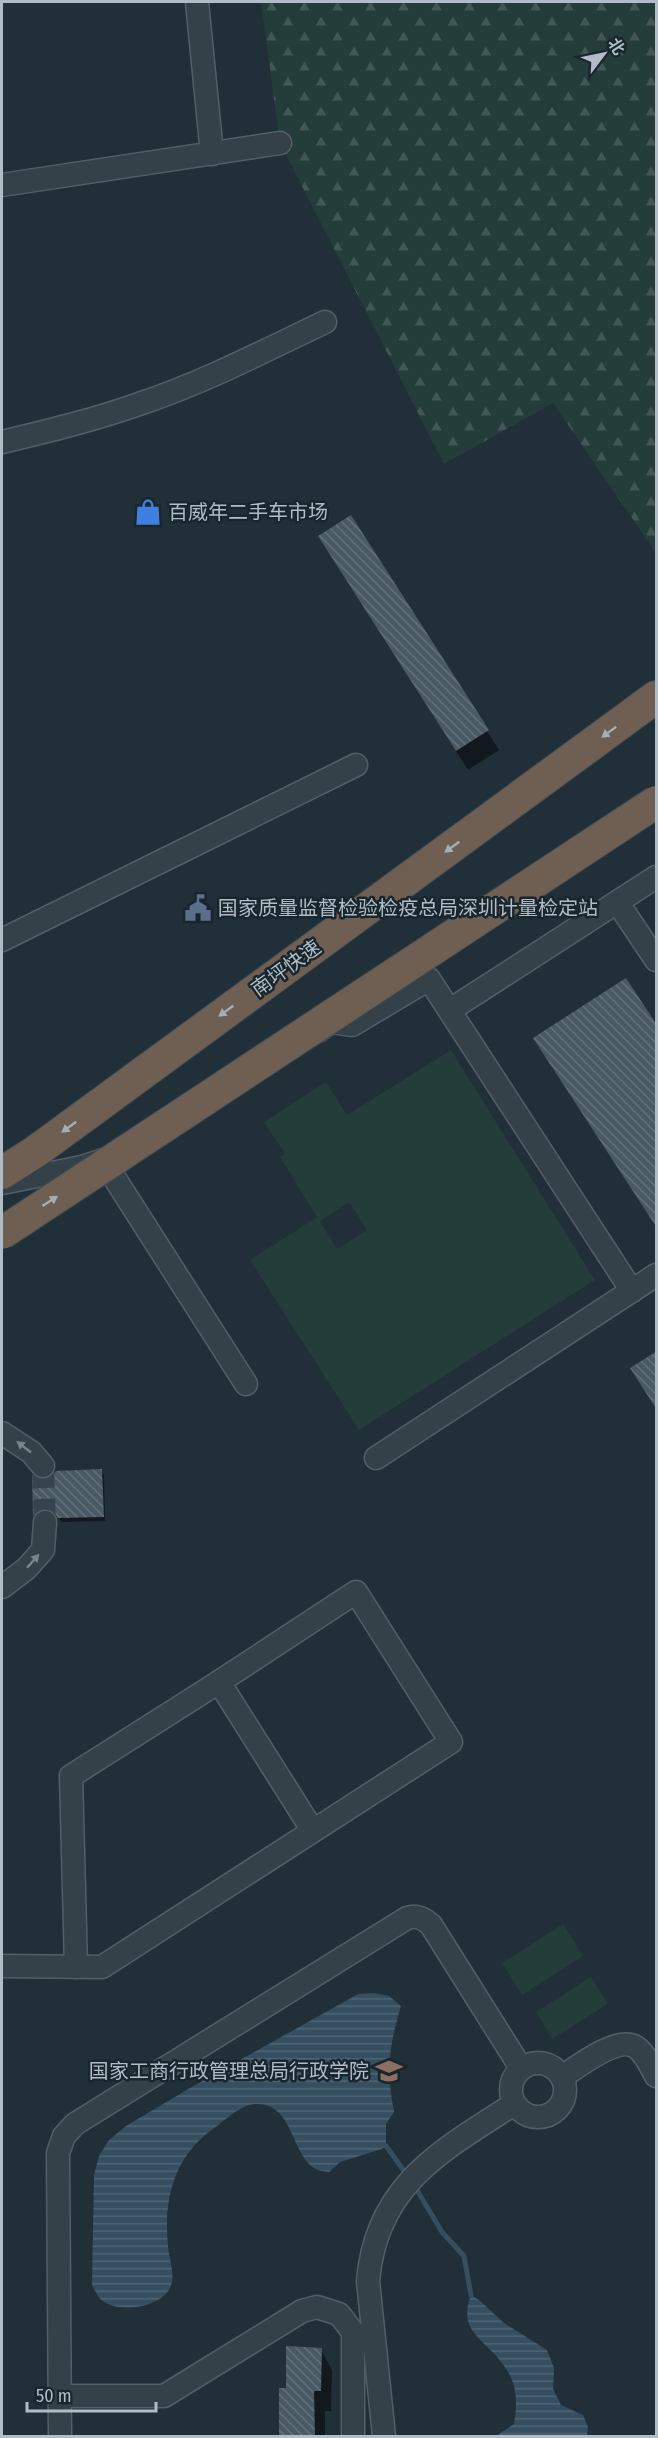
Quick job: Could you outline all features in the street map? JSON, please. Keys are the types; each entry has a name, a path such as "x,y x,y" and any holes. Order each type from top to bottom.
{"highway":[{"name":"南坪快速","path":"2,1173 44,1145 657,697"},
{"path":"2,1233 657,802"}],"street":[{"path":"197,2 212,154"},
{"path":"2,185 280,143"},
{"path":"2,442 141,404 195,383 325,322"},
{"path":"2,940 356,765"},
{"path":"2,1183 82,1167 103,1160 160,1129 657,813"},
{"path":"450,1011 657,877"},
{"path":"618,903 657,960"},
{"path":"331,1022 352,1025 429,979 632,1291"},
{"path":"103,1160 246,1384"},
{"path":"376,1458 657,1275"},
{"path":"2,1433 31,1452 43,1466"},
{"path":"2,1587 26,1569 43,1550 45,1522"},
{"path":"2,1966 102,1968 451,1742 356,1592 71,1776 76,1967"},
{"path":"219,1682 313,1831"},
{"path":"60,2436 58,2153 64,2136 75,2124 413,1916 420,1917 431,1925 521,2068"},
{"path":"562,2077 610,2048 623,2044 634,2046 657,2076"},
{"path":"544,2064 554,2068 562,2077 565,2092 563,2101 552,2115 533,2118 519,2110 514,2104 511,2085 521,2068 544,2064"},
{"path":"384,2436 368,2281 370,2256 377,2232 397,2196 424,2166 514,2104"},
{"path":"60,2396 164,2396 302,2311 317,2307 339,2314 352,2332 353,2436"}],"green space":[{"path":"261,2 656,2 656,553 553,403 444,464 280,143"},
{"path":"451,1050 595,1280 359,1430 250,1260 317,1217 280,1157 285,1154 264,1122 326,1082 347,1115","holes":["349,1202 367,1230 337,1249 320,1221"]},
{"path":"563,1924 583,1956 522,1995 502,1963"},
{"path":"591,1977 608,2004 552,2039 536,2012"}],"water":[{"path":"374,1993 389,1996 401,2006 390,2058 390,2083 394,2112 386,2124 386,2146 340,2162 329,2172 319,2170 301,2153 278,2112 269,2106 257,2104 241,2109 203,2137 182,2163 175,2178 168,2211 168,2246 172,2282 168,2290 162,2297 144,2306 114,2306 101,2299 92,2285 94,2175 99,2156 109,2140 126,2126 190,2088 358,1994"},
{"path":"471,2295 504,2323 547,2350 554,2368 553,2389 561,2405 583,2415 588,2427 587,2436 496,2436 514,2424 515,2391 506,2369 470,2326 467,2317"}],"building":[{"path":"351,515 489,730 456,751 318,536"},
{"path":"626,978 657,1025 657,1228 533,1038"},
{"path":"657,1351 657,1410 630,1368"},
{"path":"102,1469 104,1517 58,1518 53,1511 45,1509 39,1510 33,1516 32,1474 45,1479 51,1477 56,1471"},
{"path":"286,2346 322,2348 321,2391 314,2391 315,2436 279,2436 279,2388 286,2388"}],"waterway":[{"path":"386,2146 407,2175"},
{"path":"414,2185 442,2232 464,2256 471,2295"}],"tunnel":[{"path":"43,1466 45,1522"}],"place":[{"name":"百威年二手车市场","path":"148,512"},
{"name":"国家质量监督检验检疫总局深圳计量检定站","path":"198,908"},
{"name":"国家工商行政管理总局行政学院","path":"389,2071"}]}
